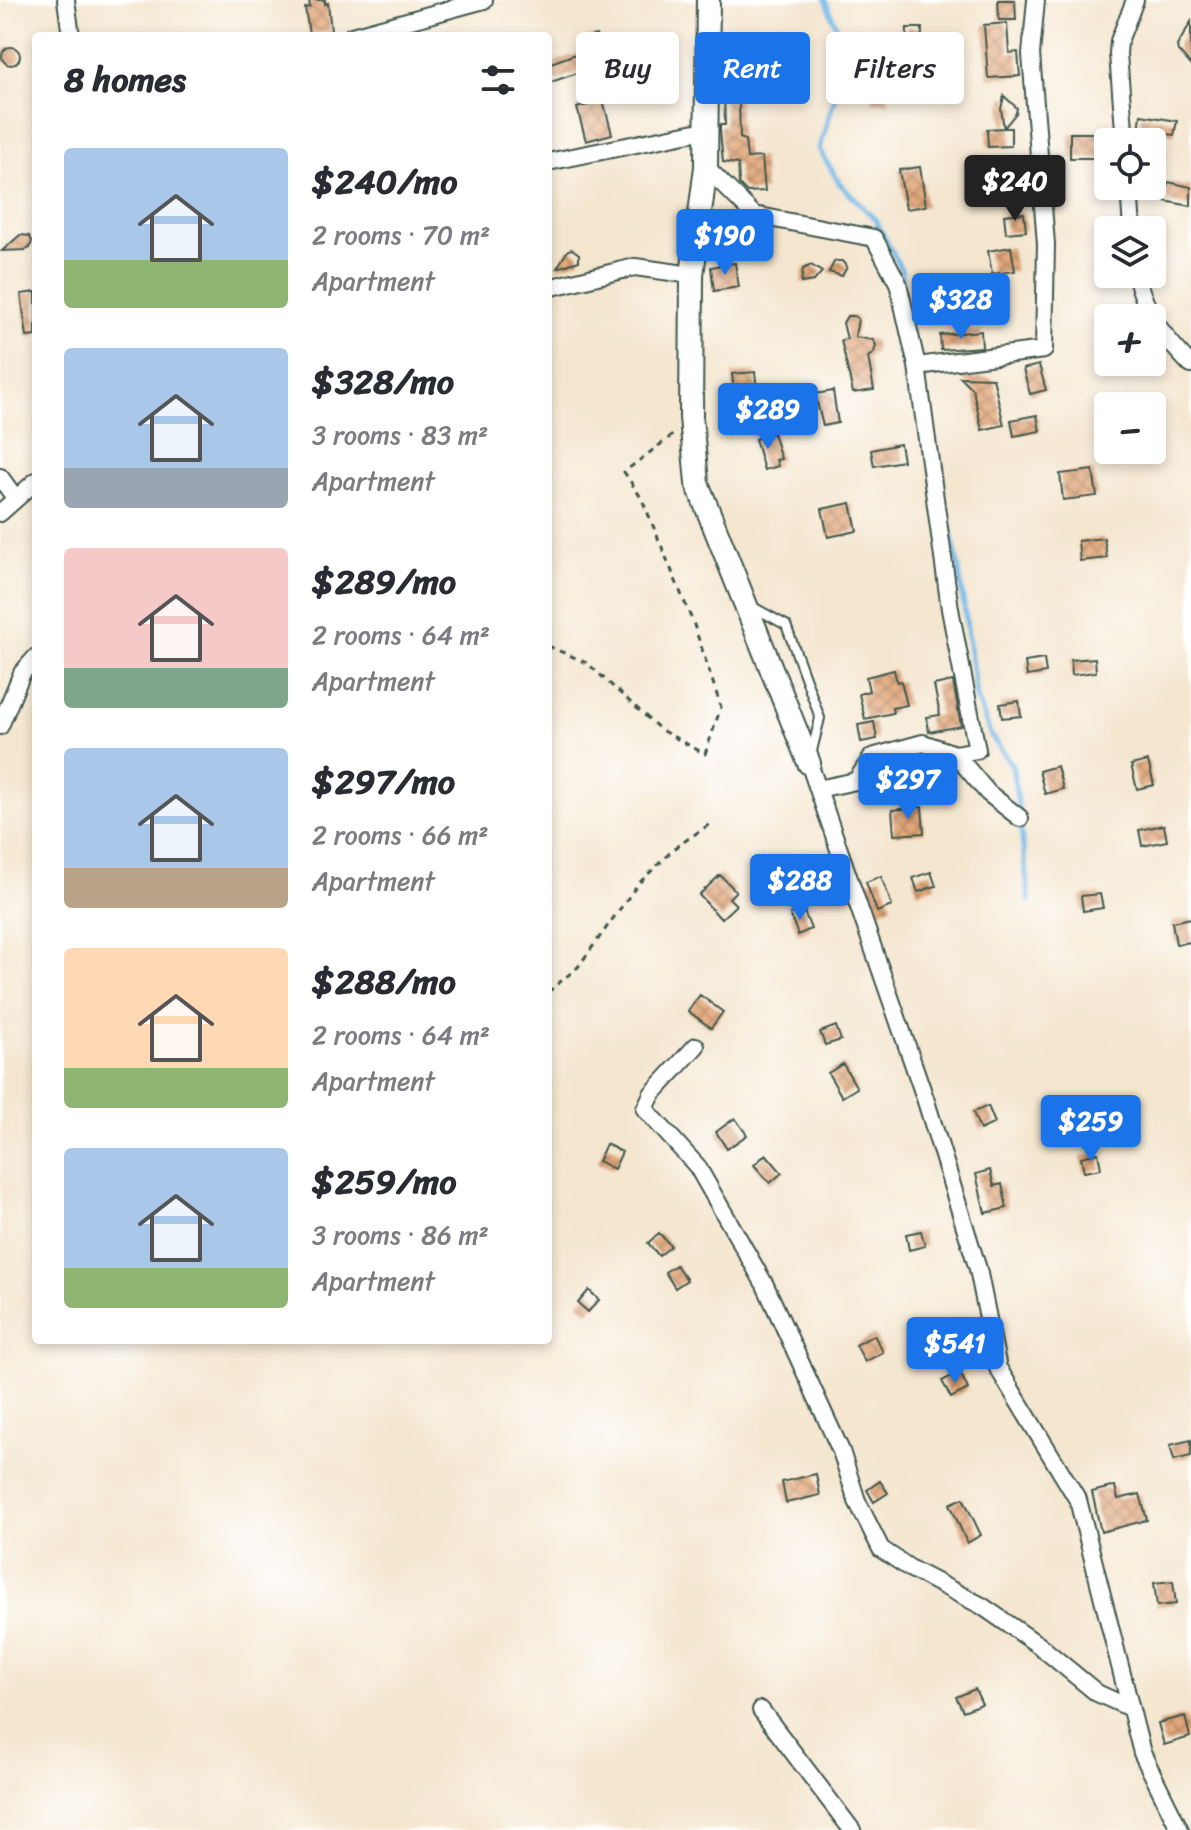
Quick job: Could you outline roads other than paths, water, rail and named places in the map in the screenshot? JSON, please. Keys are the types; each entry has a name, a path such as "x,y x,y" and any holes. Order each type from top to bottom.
{"main road":[{"path":"708,0 706,167 692,275 691,417 697,483 809,763"}],"street":[{"path":"66,0 70,32"},
{"path":"367,32 484,0"},
{"path":"917,366 1044,350 1046,244 1031,54 1036,0"},
{"path":"1124,128 1119,41 1135,0"},
{"path":"552,161 705,130"},
{"path":"706,167 754,215 874,238 898,283 917,366 950,609 977,750 955,754 923,743 872,757 856,781 818,789"},
{"path":"552,287 635,267 692,275"},
{"path":"1140,288 1147,311 1191,365"},
{"path":"0,477 16,499"},
{"path":"0,513 32,485"},
{"path":"0,726 22,673 32,662"},
{"path":"955,754 988,793 1020,818"},
{"path":"809,763 925,1098 978,1269 998,1368 1078,1500 1142,1753 1184,1828"},
{"path":"696,1046 652,1094 645,1109 697,1166 765,1285 841,1451 857,1501 881,1549 911,1569 982,1606 1040,1646 1097,1693 1130,1708"},
{"path":"761,1710 852,1830"}],"waterway":[{"path":"825,0 843,42 839,84 819,149 840,184 875,219 902,271 903,279"},
{"path":"941,486 959,569 976,696 991,736 1012,765 1019,811"},
{"path":"1020,821 1029,900"}]}
